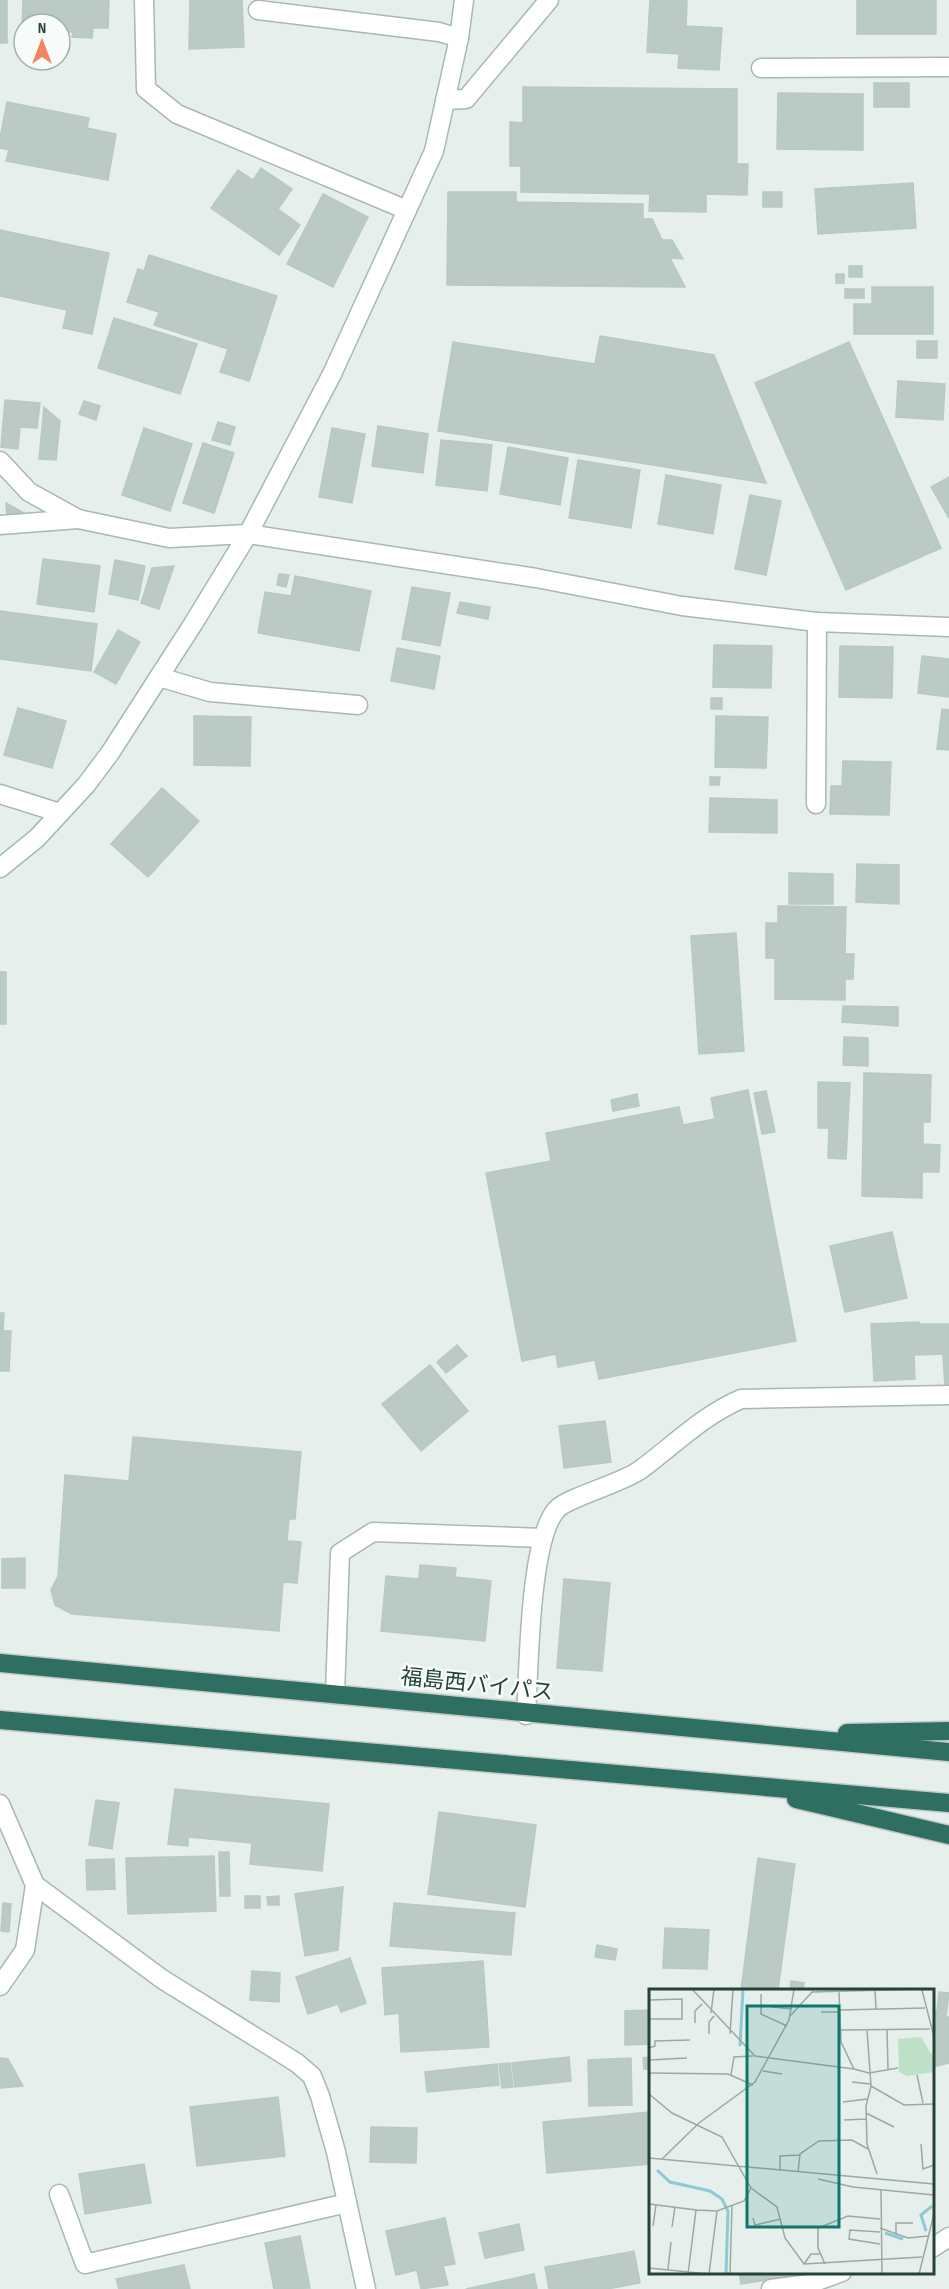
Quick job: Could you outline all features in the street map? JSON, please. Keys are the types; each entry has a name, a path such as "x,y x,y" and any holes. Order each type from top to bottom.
{"highway":[{"name":"福島西バイパス","path":"0,1663 336,1694 526,1715 647,1723 755,1736 949,1752"},
{"path":"0,1720 949,1803"},
{"path":"755,1736 949,1731"},
{"path":"734,1785 949,1835"}],"street":[{"path":"144,0 146,89 169,108 177,114 407,210"},
{"path":"0,868 37,838 110,753 248,534 332,374 434,151 459,38 464,0"},
{"path":"445,100 466,99 549,0"},
{"path":"258,9 439,32 459,38"},
{"path":"760,68 949,67"},
{"path":"0,461 29,492 78,519"},
{"path":"0,525 78,519 169,538 248,534 536,578 682,606 817,622 949,627"},
{"path":"816,804 817,622"},
{"path":"159,677 210,692 358,705"},
{"path":"0,794 60,813"},
{"path":"526,1715 537,1559 545,1526 559,1507 638,1472 716,1410 741,1399 949,1395"},
{"path":"336,1694 340,1552 373,1532 543,1538"},
{"path":"0,1804 35,1884 162,1979 297,2063 312,2076 336,2152 366,2289"},
{"path":"0,1986 25,1950 35,1884"},
{"path":"59,2194 85,2264 347,2204"},
{"path":"934,2247 949,2237"},
{"path":"771,2289 809,2284 836,2274"}],"building":[{"path":"0,0 7,0 7,43 0,43"},
{"path":"23,0 109,0 108,28 93,28 92,38 72,37 72,12 23,12"},
{"path":"190,0 242,0 244,47 189,49"},
{"path":"650,0 687,0 686,26 722,28 719,70 678,68 679,54 647,52"},
{"path":"857,0 936,0 936,34 857,34"},
{"path":"874,83 909,83 909,107 874,107"},
{"path":"523,87 737,89 737,164 748,164 747,195 706,194 706,212 649,211 650,194 521,192 521,166 510,166 510,122 523,123"},
{"path":"778,93 863,94 863,150 777,149"},
{"path":"7,102 89,118 87,128 116,134 108,180 6,161 9,150 0,148 0,138"},
{"path":"261,168 292,189 278,209 300,225 279,255 211,208 238,170 253,180"},
{"path":"913,183 916,228 818,234 815,189"},
{"path":"448,192 516,192 516,202 643,204 643,219 652,219 662,240 672,240 683,259 670,258 685,287 447,285"},
{"path":"763,192 782,192 782,207 763,207"},
{"path":"323,194 368,217 333,287 287,264"},
{"path":"0,230 109,253 92,334 63,328 67,310 0,296"},
{"path":"149,255 277,296 249,381 220,372 228,349 154,325 159,312 127,302 138,269 144,271"},
{"path":"849,266 862,266 862,277 849,277"},
{"path":"836,274 844,274 844,283 836,283"},
{"path":"872,287 933,287 933,334 854,334 854,304 872,304"},
{"path":"845,289 864,289 864,298 845,298"},
{"path":"114,318 197,344 180,394 98,368"},
{"path":"600,336 714,355 766,483 438,431 453,342 595,364"},
{"path":"917,341 937,341 937,358 917,358"},
{"path":"849,342 941,548 846,590 755,383"},
{"path":"898,381 945,384 943,420 896,417"},
{"path":"5,400 40,403 37,428 20,427 18,449 1,447"},
{"path":"84,401 100,406 96,420 79,414"},
{"path":"44,407 60,421 56,460 39,459"},
{"path":"218,422 235,427 230,445 212,440"},
{"path":"378,426 428,434 423,473 372,466"},
{"path":"144,428 192,444 170,511 122,495"},
{"path":"332,428 365,434 352,503 319,497"},
{"path":"441,440 492,445 487,491 436,485"},
{"path":"203,443 234,453 214,513 183,503"},
{"path":"508,447 568,458 560,505 500,494"},
{"path":"578,460 640,470 631,528 569,518"},
{"path":"666,475 721,485 713,534 658,524"},
{"path":"949,477 949,518 931,487"},
{"path":"750,495 781,501 766,575 735,569"},
{"path":"6,503 24,513 22,519 7,518"},
{"path":"43,559 100,566 94,612 37,604"},
{"path":"115,560 145,566 138,600 109,594"},
{"path":"174,566 159,609 141,603 152,568"},
{"path":"279,574 289,575 286,587 277,585"},
{"path":"295,576 371,591 359,651 258,633 265,592 291,596"},
{"path":"412,587 450,593 440,646 402,639"},
{"path":"460,602 490,607 488,619 457,613"},
{"path":"0,611 97,624 91,671 0,659"},
{"path":"118,630 140,642 116,684 94,672"},
{"path":"714,645 772,646 771,688 713,687"},
{"path":"840,646 893,647 892,698 839,697"},
{"path":"397,648 440,656 434,689 391,681"},
{"path":"922,656 949,659 949,697 918,693"},
{"path":"711,698 722,698 722,709 711,709"},
{"path":"18,708 66,721 52,768 4,755"},
{"path":"942,709 949,710 949,750 937,749"},
{"path":"194,716 251,717 250,766 194,765"},
{"path":"716,716 768,717 766,768 715,767"},
{"path":"843,761 891,762 889,815 830,814 831,786 842,786"},
{"path":"710,777 720,777 719,785 710,785"},
{"path":"162,788 199,821 148,877 111,844"},
{"path":"710,798 777,800 777,833 709,832"},
{"path":"857,864 899,865 899,904 856,902"},
{"path":"789,873 833,874 833,904 789,904"},
{"path":"778,906 846,907 845,954 854,954 853,979 845,979 845,1000 775,999 775,958 766,958 766,923 778,923"},
{"path":"736,933 744,1051 699,1054 691,936"},
{"path":"0,972 6,972 6,1024 0,1024"},
{"path":"843,1006 898,1007 898,1026 842,1022"},
{"path":"844,1037 868,1038 868,1066 843,1065"},
{"path":"864,1073 931,1075 930,1122 923,1122 923,1144 940,1145 939,1172 922,1172 922,1198 862,1196"},
{"path":"818,1082 850,1083 846,1159 828,1158 829,1128 818,1128"},
{"path":"748,1090 796,1341 599,1379 595,1360 558,1367 556,1354 522,1361 486,1173 551,1161 546,1133 679,1107 683,1125 715,1119 711,1098"},
{"path":"766,1091 775,1132 762,1134 754,1093"},
{"path":"637,1094 639,1106 613,1111 611,1100"},
{"path":"892,1232 907,1298 845,1312 830,1246"},
{"path":"0,1313 4,1313 3,1331 11,1331 9,1371 0,1371"},
{"path":"919,1322 919,1324 949,1324 949,1386 945,1387 943,1354 914,1355 915,1379 874,1381 871,1324"},
{"path":"457,1345 467,1356 446,1373 437,1362"},
{"path":"430,1365 468,1411 421,1451 382,1404"},
{"path":"605,1421 611,1462 564,1468 559,1426"},
{"path":"133,1437 301,1452 295,1519 289,1519 287,1541 301,1542 297,1583 283,1582 279,1631 72,1614 55,1605 51,1590 58,1576 65,1475 129,1481"},
{"path":"25,1558 25,1588 2,1588 2,1559"},
{"path":"420,1565 456,1568 455,1577 491,1581 485,1641 381,1631 386,1576 419,1579"},
{"path":"564,1579 610,1583 602,1671 557,1668"},
{"path":"175,1789 329,1804 322,1871 250,1864 252,1843 188,1837 188,1846 168,1844"},
{"path":"96,1800 119,1803 112,1849 89,1845"},
{"path":"439,1812 536,1825 525,1907 428,1894"},
{"path":"219,1852 229,1852 230,1896 220,1896"},
{"path":"214,1856 216,1911 128,1914 126,1858"},
{"path":"758,1858 795,1864 778,1989 741,1989"},
{"path":"114,1859 115,1889 87,1890 86,1860"},
{"path":"343,1887 338,1950 305,1956 295,1894"},
{"path":"245,1896 260,1896 260,1908 245,1908"},
{"path":"279,1896 279,1905 268,1905 267,1897"},
{"path":"3,1903 11,1904 9,1932 1,1931"},
{"path":"394,1903 515,1913 511,1955 390,1946"},
{"path":"665,1928 709,1930 707,1969 663,1968"},
{"path":"597,1945 617,1949 615,1960 595,1957"},
{"path":"350,1958 366,2003 341,2012 338,2004 308,2014 296,1977"},
{"path":"483,1961 489,2047 401,2052 399,2013 385,2015 382,1968"},
{"path":"252,1971 280,1973 279,2002 250,2000"},
{"path":"791,1981 804,1983 803,1989 790,1989"},
{"path":"939,1992 949,1993 946,2017 949,2017 949,2063 934,2067 934,2010 937,2011"},
{"path":"649,2010 649,2044 625,2045 625,2011"},
{"path":"569,2057 571,2081 515,2087 512,2063"},
{"path":"649,2057 649,2069 644,2069 643,2058"},
{"path":"0,2058 8,2059 23,2086 0,2088"},
{"path":"631,2058 632,2105 589,2106 588,2060"},
{"path":"510,2063 513,2087 502,2088 499,2064"},
{"path":"497,2064 499,2085 427,2092 425,2072"},
{"path":"278,2097 285,2156 197,2166 190,2107"},
{"path":"649,2112 649,2164 547,2173 543,2122"},
{"path":"371,2127 417,2128 416,2163 370,2162"},
{"path":"144,2164 151,2203 85,2214 79,2174"},
{"path":"445,2218 455,2264 443,2266 448,2285 421,2289 417,2270 396,2275 386,2231"},
{"path":"519,2224 524,2250 485,2258 479,2233"},
{"path":"300,2236 310,2288 274,2289 265,2243"},
{"path":"634,2251 640,2283 607,2289 549,2289 545,2267"},
{"path":"184,2265 190,2289 119,2289 116,2279"},
{"path":"534,2274 537,2289 466,2289"},
{"path":"739,2274 792,2274 792,2276 741,2284"}]}
